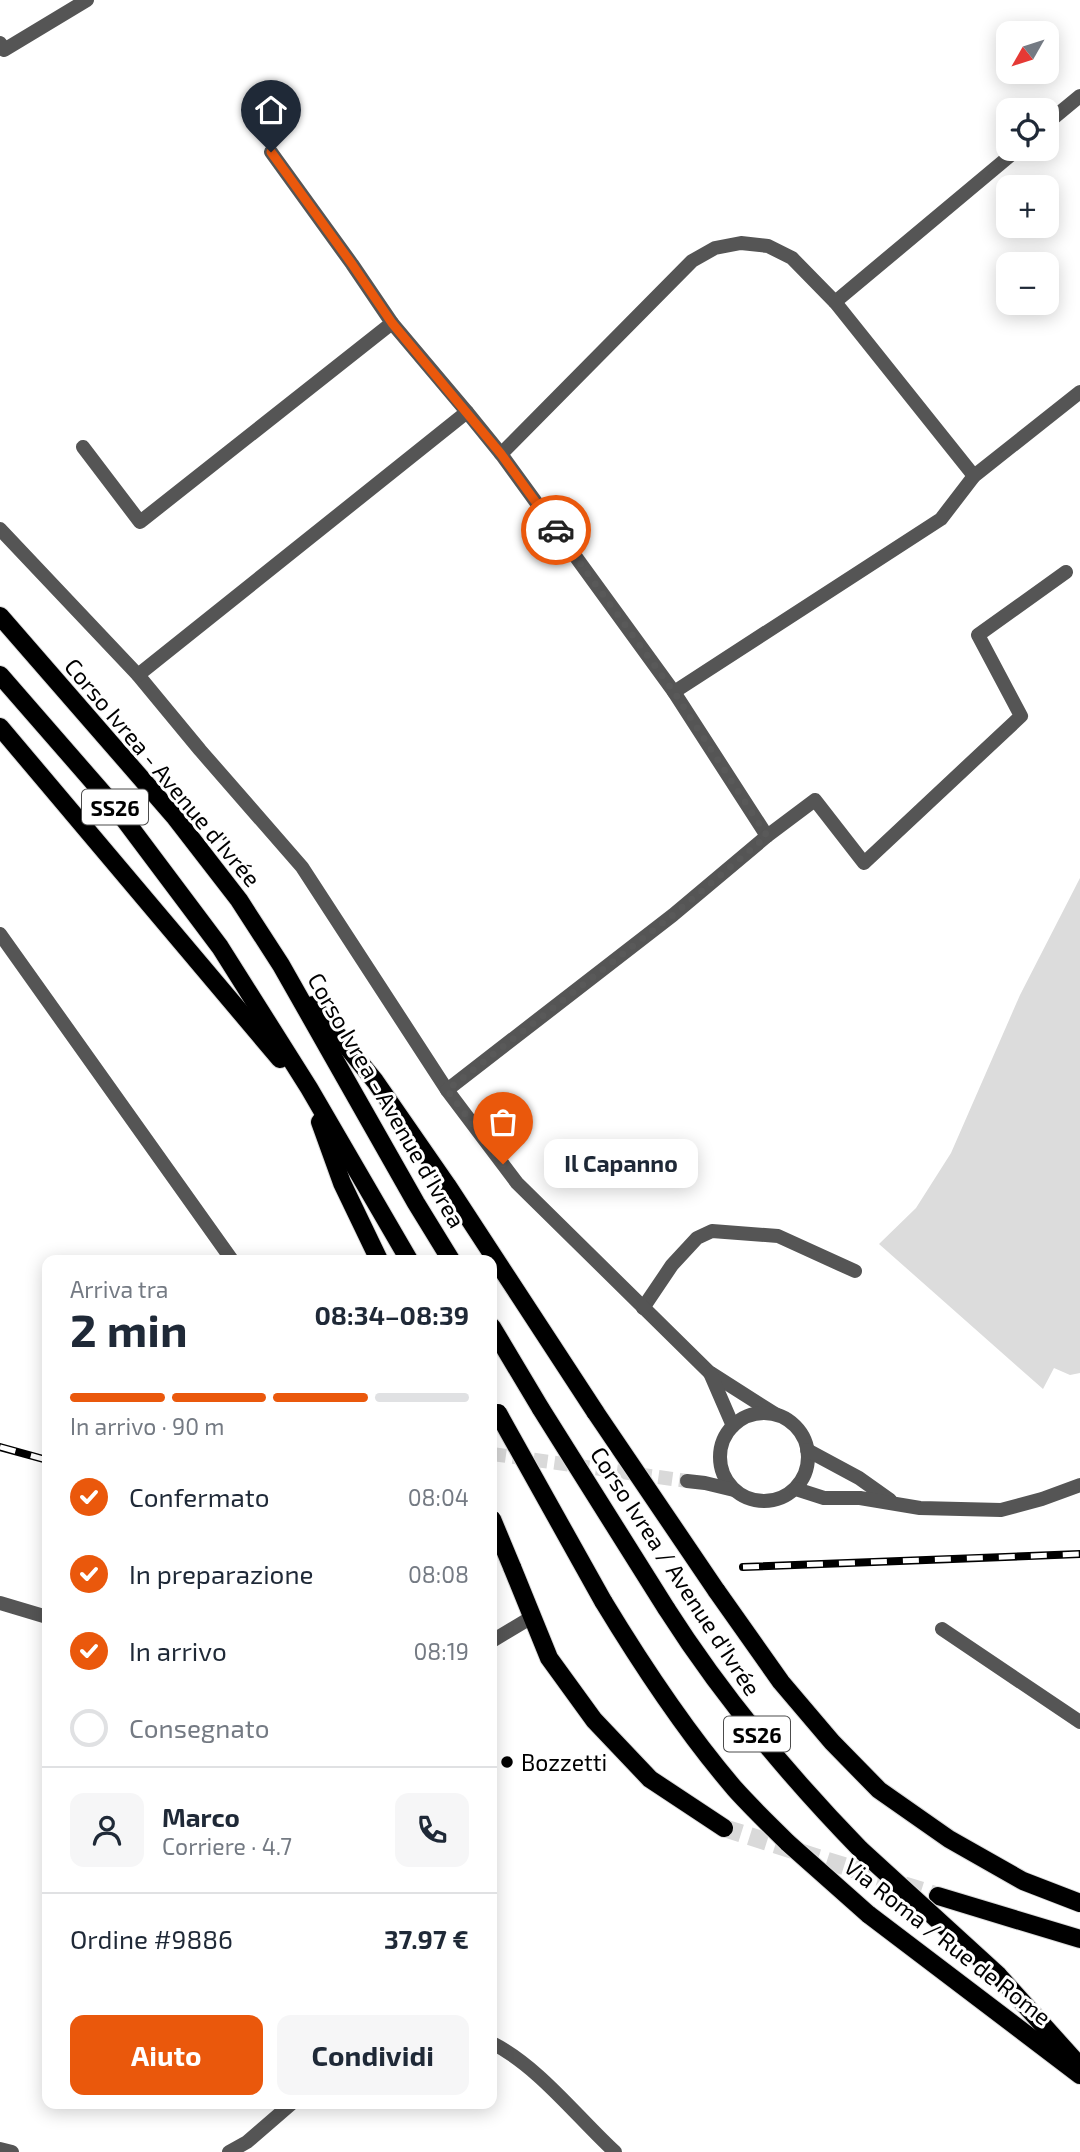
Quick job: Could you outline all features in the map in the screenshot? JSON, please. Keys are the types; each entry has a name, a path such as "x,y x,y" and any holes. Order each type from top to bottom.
{"main road":[{"name":"Corso Ivrea - Avenue d'Ivrée","path":"0,616 174,816 239,900 281,965"},
{"name":"SS26","path":"0,675 123,818 220,947 309,1088 406,1255"},
{"path":"0,727 268,1046 309,1088 324,1137 377,1255"},
{"name":"Corso Ivrea - Avenue d'Ivrea","path":"281,965 447,1255"},
{"path":"281,965 375,1081 493,1255"},
{"path":"497,1262 716,1590 781,1682 832,1742 879,1790 949,1839 1023,1881 1080,1903"},
{"name":"Corso Ivrea / Avenue d'Ivrée","path":"497,1335 666,1608 744,1719 788,1772 861,1850"},
{"name":"Via Roma / Rue de Rome","path":"497,1412 638,1659 682,1722 737,1791 788,1843 868,1914 1080,2075"},
{"path":"497,1531 549,1658 594,1720 650,1779 723,1828"},
{"name":"Via Roma / Rue de Rome","path":"861,1850 998,1975 1080,2066"},
{"path":"938,1896 1080,1939"}],"street":[{"path":"0,43 4,50 87,0"},
{"path":"1059,113 1080,96"},
{"path":"271,152 392,323 501,454 674,692 767,836"},
{"path":"835,302 1003,161"},
{"path":"501,454 692,261 715,248 741,243 768,246 792,258 835,302 974,476"},
{"path":"83,447 140,522 392,323"},
{"path":"674,692 941,519 974,476 1080,392"},
{"path":"138,675 467,412"},
{"path":"0,529 138,675 302,867 447,1090 517,1182 709,1371 799,1429 809,1458 806,1473 796,1489 784,1498 756,1501 734,1490 722,1473 722,1444 733,1426 748,1416 775,1414"},
{"path":"447,1090 673,915 767,836 815,800 864,863 1021,716 978,635 1066,572"},
{"path":"0,934 228,1255"},
{"path":"643,1307 672,1265 697,1238 712,1231 778,1236 855,1271"},
{"path":"709,1371 733,1426"},
{"path":"807,1450 859,1478 894,1503"},
{"path":"705,1482 720,1457"},
{"path":"688,1481 705,1482 734,1490"},
{"path":"796,1489 824,1498 860,1498 920,1507 1001,1510 1080,1485"},
{"path":"0,1603 42,1616"},
{"path":"497,1638 532,1617"},
{"path":"942,1629 1080,1722"},
{"path":"497,2046 540,2079 615,2152"},
{"path":"229,2152 247,2143 285,2109"},
{"path":"0,2149 12,2152"}],"shaded area":[{"path":"1080,878 1080,1373 1070,1375 1054,1368 1043,1389 879,1244 916,1208 951,1153 1020,995"}],"tunnel":[{"path":"497,1455 687,1481"},
{"path":"724,1828 938,1896"}],"railway":[{"path":"0,1447 42,1459"},
{"path":"743,1567 1080,1554"}],"way so far":[{"path":"503,1164 447,1090 673,915 767,836 674,692 556,530"}],"place":[{"name":"Il Capanno","path":"503,1164"},
{"name":"Bozzetti","path":"507,1762"}],"route":[{"path":"271,152 392,323 501,454 556,530"}]}
